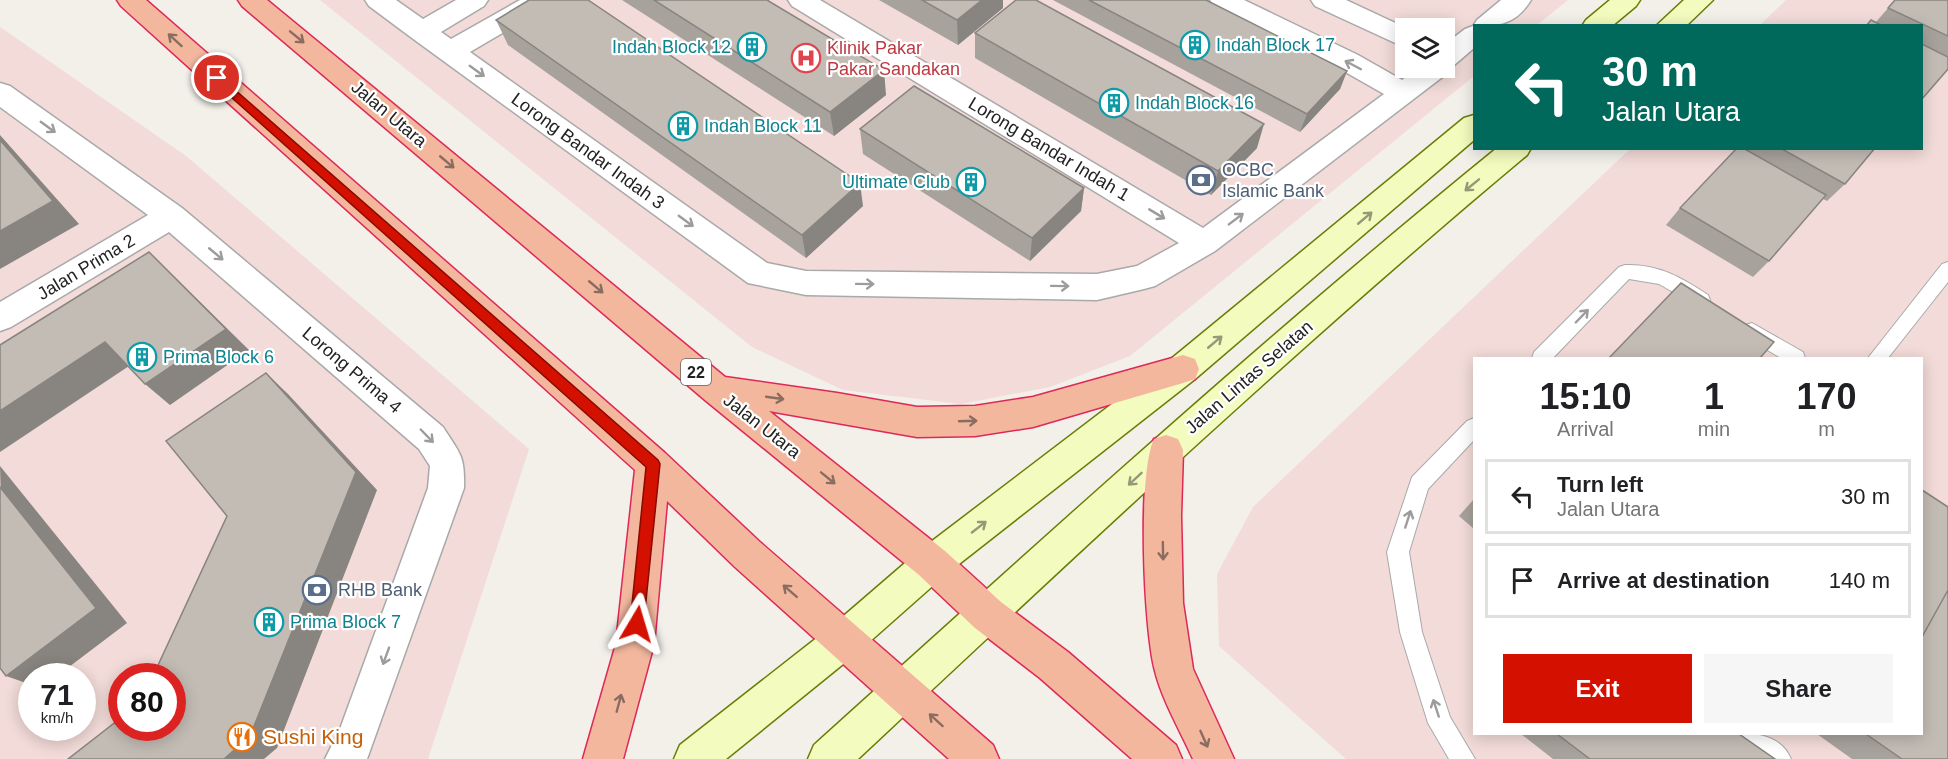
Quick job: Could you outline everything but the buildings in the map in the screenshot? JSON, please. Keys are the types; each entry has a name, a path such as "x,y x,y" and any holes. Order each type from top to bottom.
{"highway":[{"path":"130,0 653,464 748,555 979,759"},
{"name":"Jalan Utara","path":"251,0 717,390 933,563 988,615 1054,665 1162,759"},
{"path":"717,390 837,407 917,422 975,421 1033,412 1183,369"},
{"path":"1166,450 1163,516 1164,603 1174,671 1214,759"},
{"path":"603,759 635,644 653,464"}],"main road":[{"path":"1597,24 1627,0"},
{"path":"1671,24 1700,0"},
{"path":"694,759 845,639 933,563 1183,369 1473,126"},
{"name":"Jalan Lintas Selatan","path":"828,759 1166,450 1405,240 1515,150"}],"street":[{"name":"Lorong Bandar Indah 3","path":"378,0 759,274 806,283 1097,287 1144,277 1204,243 1422,78"},
{"path":"421,32 475,0"},
{"path":"450,52 539,0"},
{"name":"Lorong Bandar Indah 1","path":"801,0 1204,243"},
{"path":"1223,0 1404,93"},
{"path":"1324,0 1395,34"},
{"path":"1488,24 1518,0"},
{"name":"Lorong Bandar Indah 3","path":"1455,50 1473,36"},
{"name":"Lorong Prima 4","path":"0,93 171,216 431,438 447,463 446,488 356,740 345,759"},
{"name":"Jalan Prima 2","path":"0,318 171,216"}],"lane":[{"path":"1878,357 1948,269"},
{"path":"1542,357 1625,272 1646,271 1665,278 1715,309"},
{"path":"1736,321 1794,357"},
{"path":"1463,759 1440,723 1411,632 1398,552 1419,484 1473,428"},
{"path":"1745,735 1779,759"}],"shaded area":[{"path":"320,0 1568,0 1538,24 1473,24 1473,77 1130,356 1050,387 961,404 843,390 752,347"},
{"path":"1786,0 1948,0 1948,759 1346,759 1219,646 1217,574 1253,507 1629,150 1923,150 1923,24 1761,24"},
{"path":"0,27 186,156 529,449 428,759 0,759"}],"place":[{"name":"Indah Block 17","path":"1195,45"},
{"name":"Indah Block 12","path":"752,47"},
{"name":"Klinik Pakar Pakar Sandakan","path":"806,58"},
{"name":"Indah Block 16","path":"1114,103"},
{"name":"Indah Block 11","path":"683,126"},
{"name":"OCBC Islamic Bank","path":"1201,180"},
{"name":"Ultimate Club","path":"971,182"},
{"name":"Prima Block 6","path":"142,357"},
{"name":"RHB Bank","path":"317,590"},
{"name":"Prima Block 7","path":"269,622"},
{"name":"Sushi King","path":"242,737"}],"route":[{"path":"217,78 653,464 637,624"}]}
